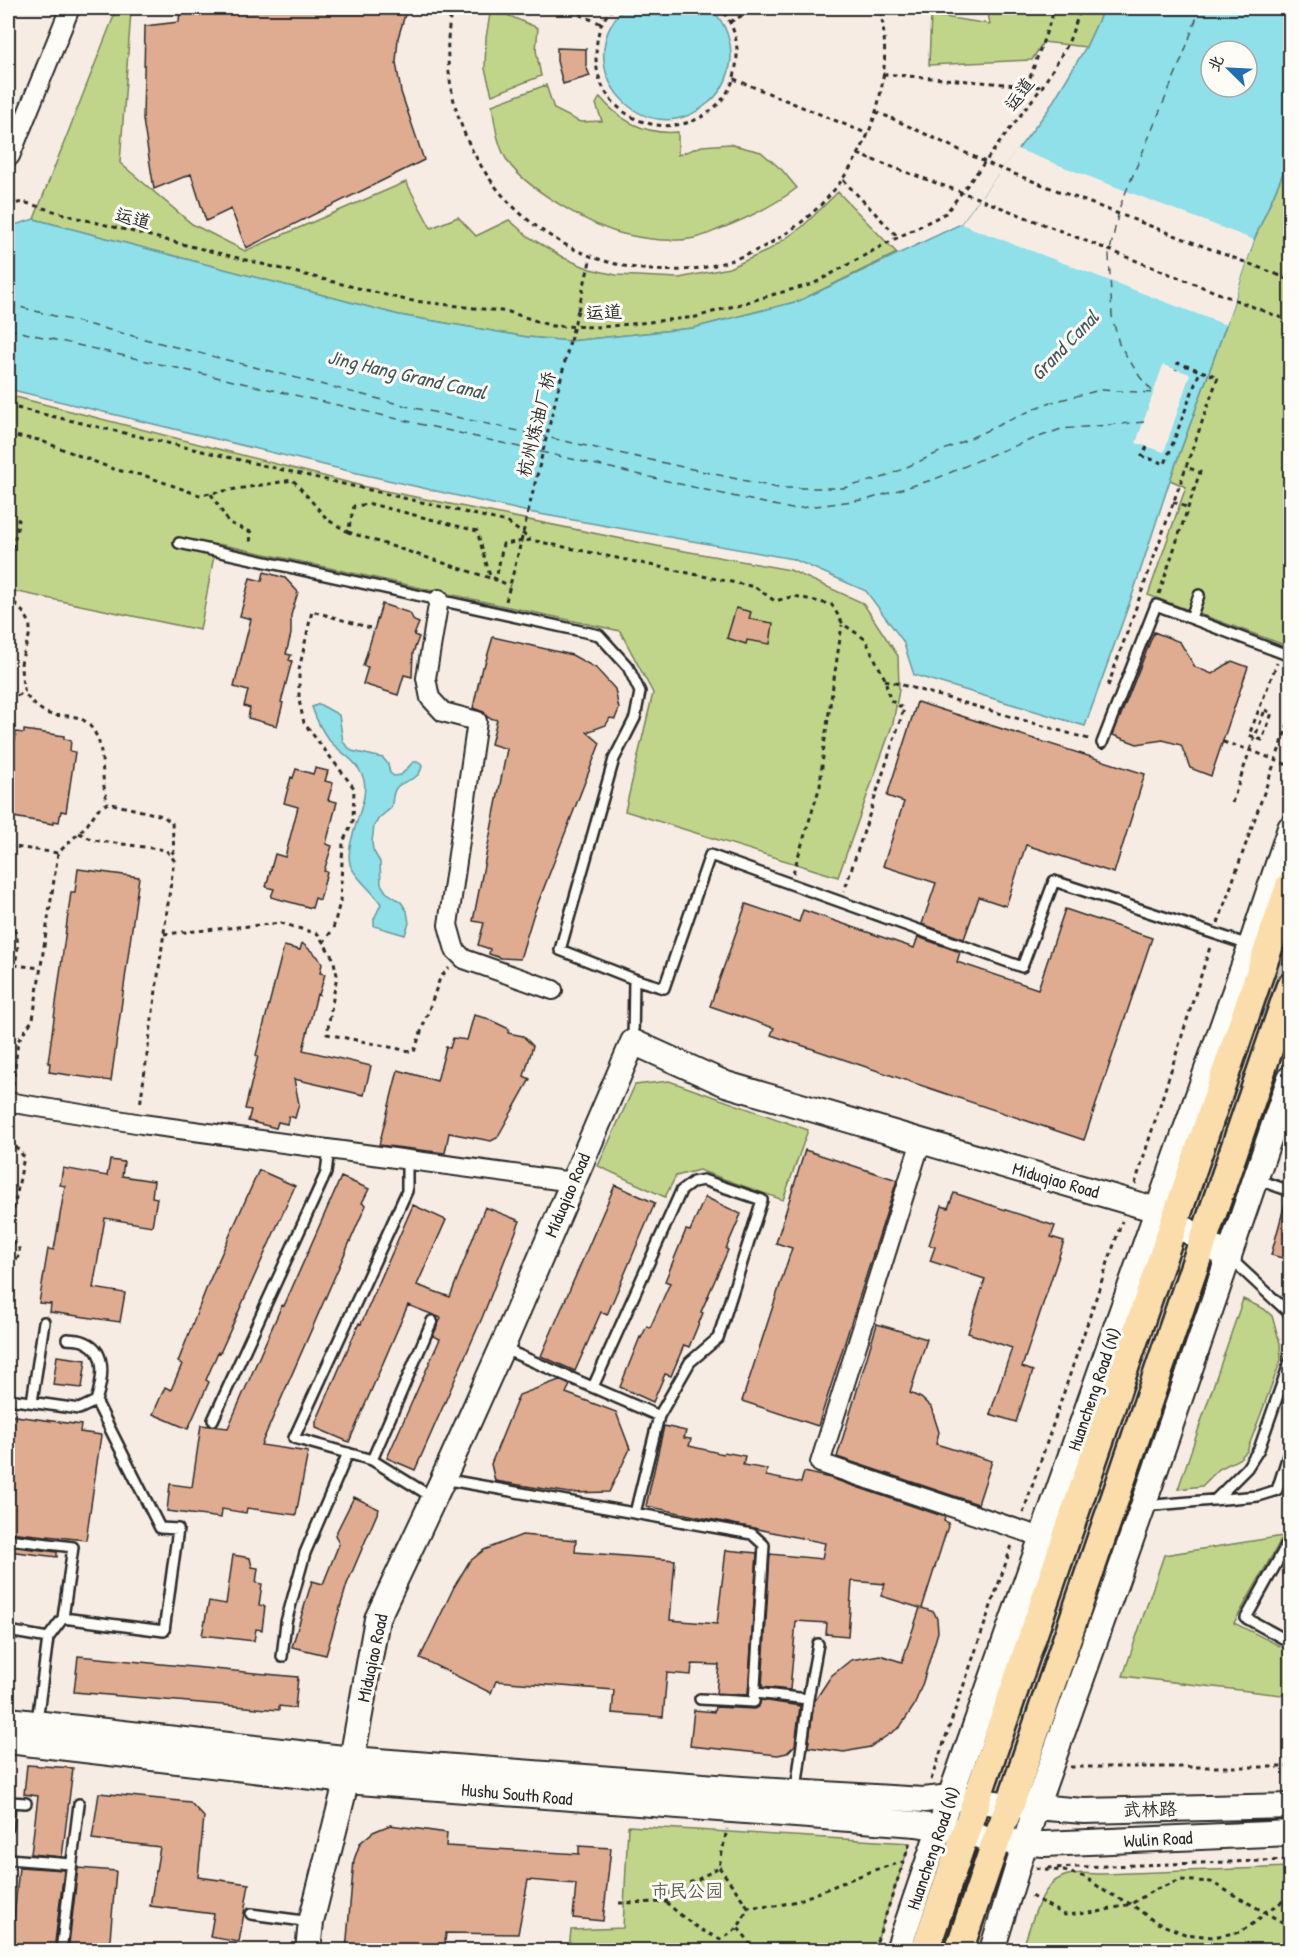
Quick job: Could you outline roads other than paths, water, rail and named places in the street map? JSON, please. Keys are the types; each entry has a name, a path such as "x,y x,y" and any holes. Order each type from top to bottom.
{"main road":[{"name":"Huancheng Road (N)","path":"926,1950 1290,828"},
{"name":"Huancheng Road (N)","path":"898,1950 928,1826 950,1797 1041,1536 1166,1216 1290,885"},
{"path":"992,1950 1026,1842 1023,1806 1203,1240 1290,987"},
{"name":"Miduqiao Road","path":"308,1950 311,1922 349,1770 377,1619 502,1348 633,1042 726,1084 1129,1201 1166,1216 1229,1258"},
{"path":"959,1950 996,1840 1023,1806 1143,1506 1290,1078"},
{"name":"Hushu South Road","path":"8,1720 349,1770 924,1800 950,1797 1023,1806"},
{"name":"Hushu South Road","path":"8,1741 349,1770 731,1811 928,1826 996,1840 1026,1842"},
{"name":"武林路","path":"1023,1806 1084,1811 1290,1806"},
{"name":"Wulin Road","path":"1026,1842 1044,1844 1290,1833"}],"street":[{"path":"10,156 70,8"},
{"path":"439,599 426,678 430,698 442,712 477,721 448,925 455,950 464,959 486,968 553,990"},
{"path":"9,1102 138,1123 573,1182"},
{"path":"921,1141 820,1463 1041,1536"}],"lane":[{"path":"179,543 599,635 628,667 640,692 635,718 614,759 560,950 634,979 664,988 710,855 1022,968 1054,881 1251,945"},
{"path":"1191,618 1199,595"},
{"path":"1102,743 1156,605 1286,655"},
{"path":"633,1042 634,979"},
{"path":"213,1420 326,1173 328,1149"},
{"path":"407,1160 407,1191 294,1438 372,1460 439,1488 635,1513 752,1534 764,1545 754,1702 700,1699"},
{"path":"1256,1179 1290,1191"},
{"path":"593,1387 681,1191 693,1182 703,1180 762,1200 718,1338 690,1362 659,1416 635,1513"},
{"path":"1229,1258 1290,1315"},
{"path":"372,1460 432,1321"},
{"path":"32,1402 44,1322"},
{"path":"63,1618 164,1631 178,1529 160,1528 96,1401 102,1360 96,1349 85,1341 67,1339"},
{"path":"502,1348 659,1416"},
{"path":"1215,1500 1247,1468 1259,1449 1290,1361"},
{"path":"8,1399 79,1409 96,1401"},
{"path":"1143,1506 1258,1496 1277,1490 1290,1449"},
{"path":"282,1657 286,1622 305,1553 348,1454"},
{"path":"8,1539 73,1547 63,1618 48,1638 37,1723"},
{"path":"1290,1539 1246,1618 1290,1642"},
{"path":"8,1631 48,1638"},
{"path":"795,1792 818,1644"},
{"path":"755,1693 808,1699"},
{"path":"8,1828 10,1802 26,1803"},
{"path":"62,1943 79,1804"},
{"path":"8,1859 71,1864"},
{"path":"251,1914 311,1922"}],"water":[{"path":"624,8 710,8 716,14 730,42 731,58 725,82 707,104 683,117 659,119 638,112 620,98 608,78 604,55 608,31"},
{"path":"1104,8 1290,8 1290,157 1254,240 1085,726 914,675 903,641 866,591 793,559 528,512 8,389 8,227 34,219 399,315 527,337 570,341 693,328 799,301 961,224 1048,110 1086,47"},
{"path":"319,704 339,715 343,742 352,751 383,758 388,764 390,773 394,776 401,775 413,762 419,762 422,766 418,775 396,788 391,808 379,818 374,826 372,842 373,850 380,862 381,884 386,892 401,902 407,911 409,923 405,935 374,926 374,919 381,904 350,864 351,843 365,786 360,771 329,740 317,720 312,707"}],"tunnel":[{"path":"1264,1023 1290,943"}],"water label":[{"name":"Grand Canal","path":"1064,345"},
{"name":"Jing Hang Grand Canal","path":"407,374"}],"park label":[{"name":"市民公园","path":"687,1890"}]}
